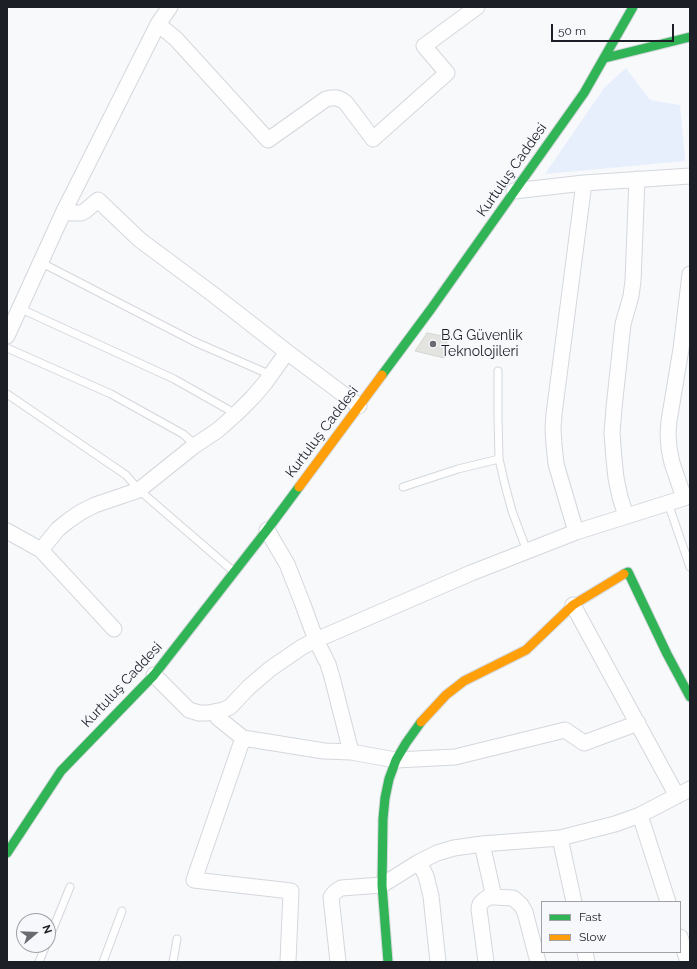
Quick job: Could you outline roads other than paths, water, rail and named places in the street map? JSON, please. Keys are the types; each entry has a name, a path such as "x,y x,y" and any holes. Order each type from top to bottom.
{"main road":[{"name":"Kurtuluş Caddesi","path":"7,853 61,770 154,675 267,530 432,309 584,93 633,7"},
{"path":"605,58 690,37"},
{"path":"388,962 382,885 383,819 389,779 396,760 417,726 446,695 464,681 526,650 573,605 628,572 667,654 690,697"}],"street":[{"path":"7,336 64,211 158,24 170,7"},
{"path":"158,24 176,39 268,140 326,99 337,98 346,103 373,139 447,73 424,46 476,7"},
{"path":"514,191 584,183 690,176"},
{"path":"626,516 616,478 612,433 623,324 633,281 637,179"},
{"path":"576,532 556,464 553,430 584,183"},
{"path":"64,211 70,213 81,213 98,200 140,240 359,406"},
{"path":"154,675 189,710 208,714 216,712 230,707 249,687 270,670 286,658 316,640 471,573 576,532 687,497 672,463 668,434 681,349 690,274"},
{"path":"41,550 58,529 68,520 95,505 140,490 194,446 218,430 253,397 287,352"},
{"path":"267,530 287,564 316,640 328,664 351,752"},
{"path":"9,538 41,550 114,629"},
{"path":"338,962 331,897 341,888 382,885 419,862 437,853 454,848 482,844 560,838 615,824 640,815 684,793 638,722 573,605"},
{"path":"216,712 218,718 243,738 324,751 351,752 396,760 455,757 565,730 584,743 638,722"},
{"path":"243,738 194,880 291,891 288,962"},
{"path":"640,815 668,901"},
{"path":"560,838 574,901"},
{"path":"482,844 494,897"},
{"path":"419,862 426,876 431,896 438,962"},
{"path":"486,962 479,909 480,904 489,897 513,898 521,905 526,912 538,962"},
{"path":"681,940 688,962"}],"lane":[{"path":"40,262 195,342 271,375"},
{"path":"19,308 174,379 236,414"},
{"path":"7,348 111,394 183,434 194,446"},
{"path":"498,371 499,459 504,485 527,551"},
{"path":"7,394 126,475 140,490 234,572"},
{"path":"403,487 458,469 499,459"},
{"path":"668,503 690,567"},
{"path":"56,921 70,887"},
{"path":"103,962 122,911"},
{"path":"173,962 177,939"}],"place":[{"name":"B.G Güvenlik Teknolojileri","path":"433,344"}]}
